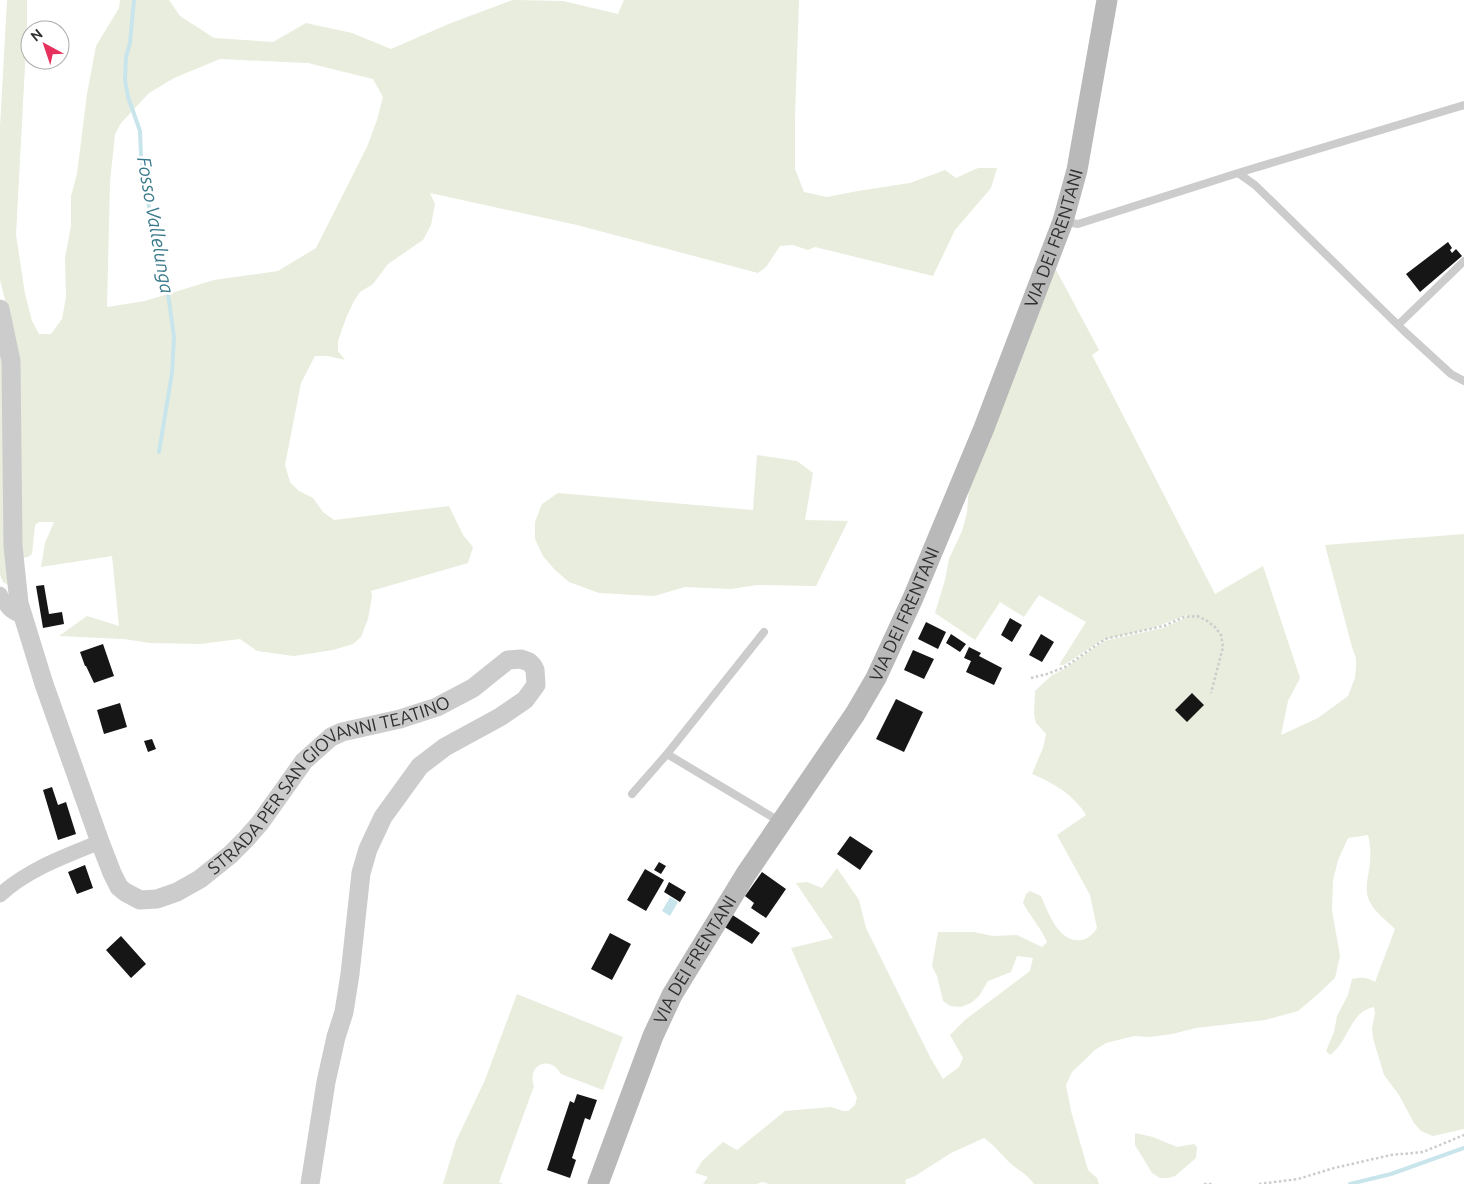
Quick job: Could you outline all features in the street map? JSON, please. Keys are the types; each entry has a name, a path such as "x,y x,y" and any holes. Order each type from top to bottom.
{"main road":[{"name":"VIA DEI FRENTANI","path":"598,1184 653,1036 672,995 746,874 851,721 876,678 956,496 1063,221 1076,170 1106,0"}],"street":[{"name":"STRADA PER SAN GIOVANNI TEATINO","path":"0,308 11,361 13,546 17,592 22,616 100,842 112,873 119,887 125,892 140,900 158,899 200,879 230,855 260,823 304,761 320,744 331,737 358,727 416,714 443,704 473,688 508,660 521,659 530,662 535,670 536,685 525,700 500,717 430,757 391,803 375,830 361,873 344,1012 336,1037 326,1082 310,1184"},
{"path":"0,594 12,613 22,616"},
{"path":"0,895 29,874 58,859 100,842"}],"lane":[{"path":"1063,221 1078,224 1464,104"},
{"path":"1238,173 1255,185 1398,325 1451,374 1464,380"},
{"path":"1398,325 1464,261"},
{"path":"632,794 667,754 764,632"},
{"path":"667,754 781,822"}],"path":[{"path":"1031,678 1047,674 1065,666 1105,639 1164,626 1184,617 1197,616 1215,627 1222,641 1223,647 1211,693"},
{"path":"1259,1184 1298,1179 1334,1168 1391,1155 1423,1152 1464,1135"},
{"path":"1204,1184 1212,1184"}],"green space":[{"path":"7,0 27,0 27,20 20,20 20,70 25,70 16,235 25,294 32,321 39,334 51,334 62,319 66,297 65,258 71,226 71,196 77,174 87,94 96,46 119,8 120,0 169,0 180,16 214,38 273,42 306,23 352,33 391,49 451,23 513,0 563,1 618,14 624,0 799,0 795,169 804,192 827,197 910,183 945,170 956,178 978,168 997,168 991,188 955,230 933,276 815,247 808,250 793,245 780,246 766,267 758,273 577,225 430,193 435,204 431,225 423,240 388,264 373,284 360,292 354,301 338,341 338,351 345,360 328,356 315,356 301,383 285,465 290,482 299,491 313,498 323,512 334,520 449,506 463,535 473,547 468,563 371,591 372,596 368,619 361,637 353,644 333,650 294,656 257,651 240,639 200,644 151,643 123,639 59,636 87,616 119,626 112,556 41,567 45,543 54,522 39,522 35,525 32,554 22,558 14,336 0,280 0,127","holes":["220,59 308,63 373,79 383,97 377,120 367,147 316,248 278,271 214,280 145,301 107,307 110,182 115,134 121,123 149,93 174,78"]},
{"path":"1054,266 1099,350 1092,355 1215,594 1263,566 1300,678 1288,701 1281,735 1318,718 1348,696 1355,678 1356,658 1325,545 1464,534 1464,1129 1433,1136 1421,1131 1414,1123 1399,1095 1384,1075 1373,1038 1374,1007 1359,1015 1341,1043 1330,1055 1326,1051 1334,1032 1337,1016 1348,995 1352,979 1364,978 1375,982 1395,929 1376,910 1367,896 1370,866 1368,835 1348,838 1338,860 1333,881 1332,910 1340,956 1335,978 1298,1011 1265,1020 1196,1028 1150,1037 1134,1036 1106,1043 1095,1050 1072,1072 1066,1085 1071,1111 1088,1170 1097,1178 1099,1184 1034,1184 984,1138 951,1153 915,1176 905,1180 906,1184 770,1184 762,1182 757,1184 703,1184 708,1177 695,1173 702,1161 723,1142 737,1150 785,1111 831,1107 848,1111 855,1105 857,1098 791,948 833,938 796,883 807,882 822,888 837,868 859,900 866,928 930,1057 943,1079 959,1067 963,1058 950,1035 965,1020 1030,971 1033,958 1017,956 1011,972 988,981 979,996 971,1003 961,1007 950,1006 943,1001 937,976 932,966 938,932 974,932 993,936 1017,935 1042,947 1047,942 1023,903 1026,894 1030,891 1041,896 1056,926 1067,937 1074,940 1082,940 1091,936 1097,928 1090,895 1057,835 1086,815 1076,801 1063,790 1032,774 1043,748 1046,734 1036,723 1034,714 1035,691 1052,675 1064,669 1104,641 1163,628 1185,618 1187,615 1153,628 1102,640 1064,665 1059,665 1086,622 1039,595 1024,617 1000,602 975,640 935,613 949,559 962,531 967,513 969,487"},
{"path":"0,326 14,588 3,582 0,575"},
{"path":"757,455 797,461 813,473 805,520 848,521 816,586 757,585 731,589 685,587 654,596 599,593 569,582 543,556 535,539 535,522 542,504 558,493 753,510"},
{"path":"517,994 623,1037 603,1090 561,1074 551,1064 540,1065 533,1072 534,1086 499,1182 503,1184 443,1184 456,1141 485,1080"},
{"path":"1135,1133 1153,1137 1177,1147 1194,1144 1197,1147 1196,1158 1175,1176 1160,1178 1152,1173 1135,1145"}],"water":[{"path":"670,897 678,902 670,916 662,911"}],"building":[{"path":"1448,242 1452,248 1450,250 1452,253 1456,249 1462,256 1420,292 1406,274"},
{"path":"44,585 49,614 62,612 64,624 43,628 36,586"},
{"path":"1010,618 1022,625 1012,642 1001,635"},
{"path":"926,622 946,632 938,649 918,639"},
{"path":"951,634 966,644 960,652 946,643"},
{"path":"1041,634 1054,642 1042,662 1029,655"},
{"path":"103,644 114,676 94,683 80,652"},
{"path":"969,647 981,653 979,656 1002,668 994,685 966,672 971,661 964,658"},
{"path":"913,650 934,659 924,679 904,670"},
{"path":"1192,693 1204,705 1187,722 1175,710"},
{"path":"896,699 923,712 904,752 876,739"},
{"path":"120,703 127,727 104,734 97,710"},
{"path":"152,739 156,749 148,752 144,741"},
{"path":"52,787 58,805 66,802 76,834 58,840 43,790"},
{"path":"850,836 873,851 860,870 837,854"},
{"path":"659,862 666,866 661,874 654,870"},
{"path":"85,865 93,888 77,894 68,872"},
{"path":"645,869 664,880 646,911 627,900"},
{"path":"762,872 786,889 766,918 751,908 754,903 745,896"},
{"path":"669,882 686,892 680,902 664,892"},
{"path":"731,914 760,933 752,944 723,926"},
{"path":"610,933 631,944 612,980 591,969"},
{"path":"121,936 146,964 131,978 106,950"},
{"path":"577,1094 597,1100 590,1120 585,1118 572,1158 576,1160 570,1178 547,1170 570,1101 574,1103"}],"waterway":[{"name":"Fosso Vallelunga","path":"134,0 130,43 126,57 125,80 128,97 140,131 141,155 150,213 163,257 174,337 172,373 159,452"},
{"path":"1350,1184 1391,1174 1464,1148"}]}
